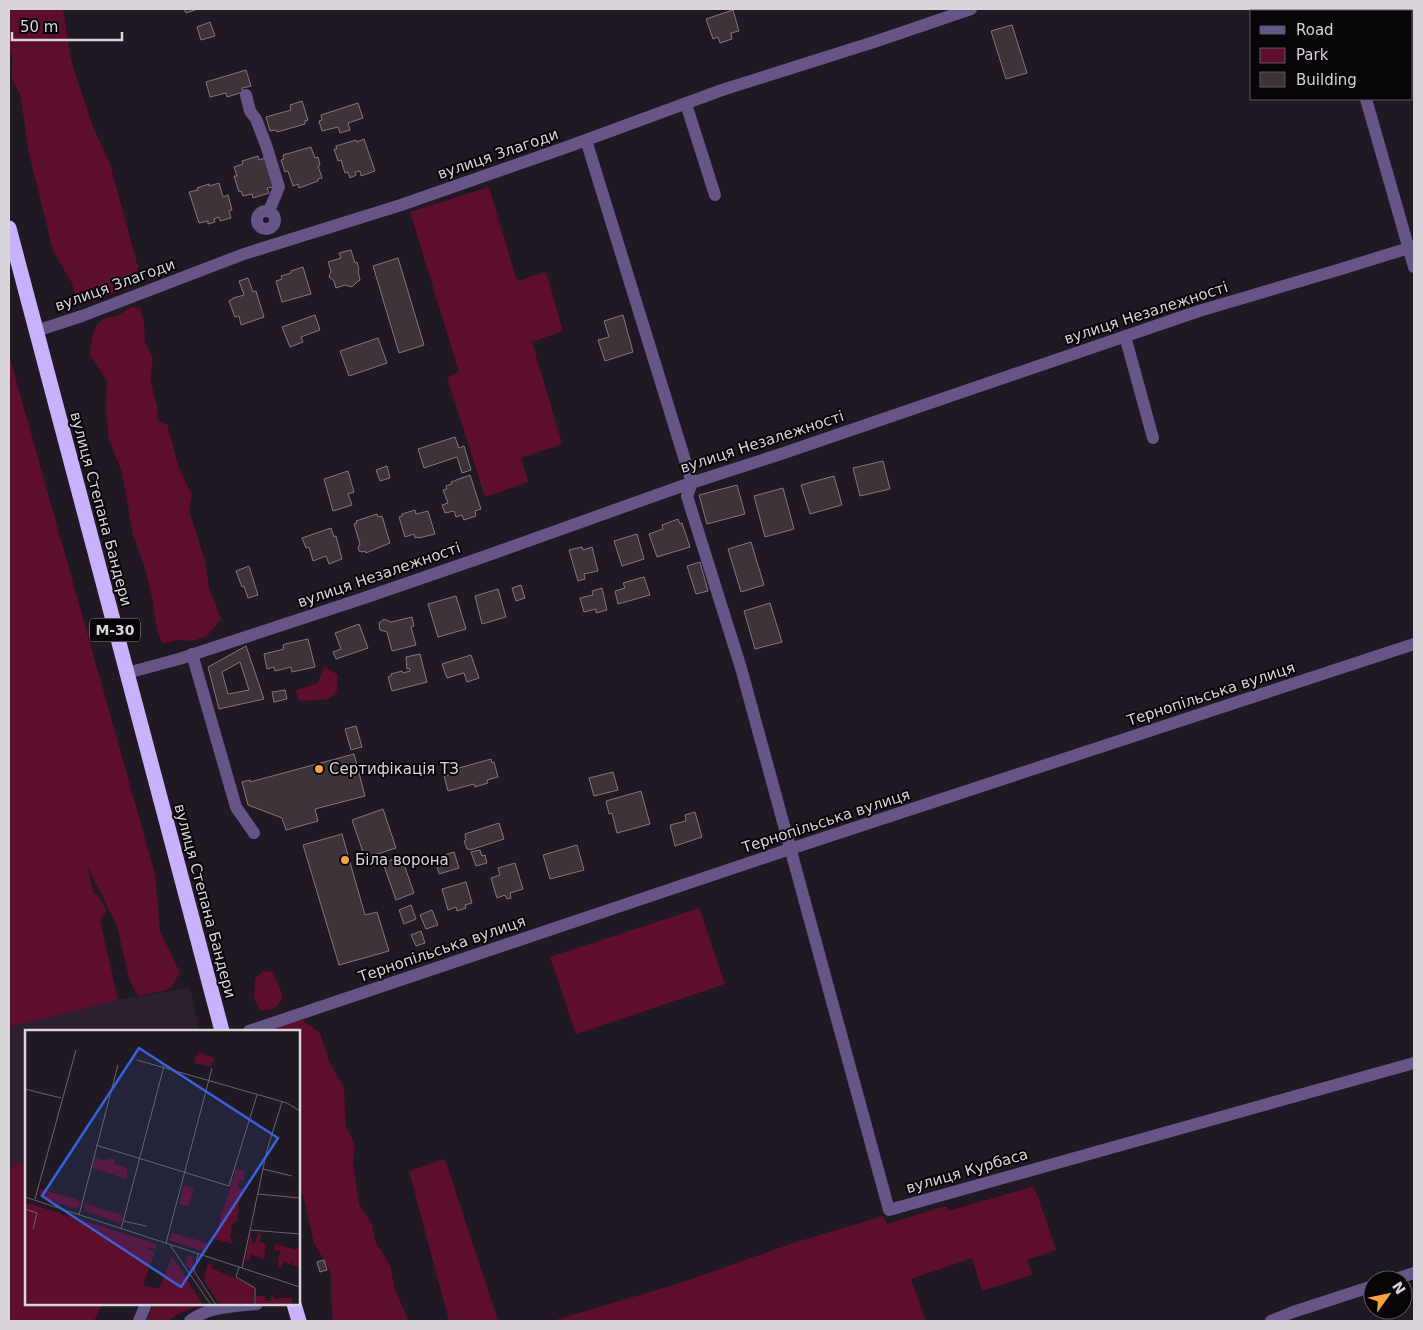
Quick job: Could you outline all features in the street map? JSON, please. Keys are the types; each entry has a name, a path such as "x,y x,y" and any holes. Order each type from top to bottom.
{"highway":[{"name":"вулиця Степана Бандери","path":"9,228 222,1030"},
{"path":"294,1305 299,1321"}],"street":[{"name":"вулиця Злагоди","path":"36,330 82,316 244,254 401,205 722,90 971,9"},
{"path":"246,95 250,111 256,119 279,187 269,212 261,212 257,219 262,228 268,228 273,245"},
{"path":"1366,100 1414,267"},
{"path":"686,104 715,195"},
{"path":"586,140 692,483 687,496 741,668 790,849"},
{"name":"вулиця Незалежності","path":"127,673 192,654 483,557 692,483 1199,311 1409,248"},
{"path":"1126,336 1153,438"},
{"name":"Тернопільська вулиця","path":"252,1030 790,849 1414,644"},
{"path":"192,654 236,806 254,834"},
{"name":"вулиця Курбаса","path":"790,849 889,1210 1414,1063"},
{"path":"1271,1321 1363,1289"},
{"path":"139,1321 146,1305"},
{"path":"190,1321 212,1311 251,1305"}],"shaded area":[{"path":"190,988 200,1030 25,1030 25,1163 9,1167 9,1027 118,1000"}],"green space":[{"path":"9,9 63,9 71,60 93,127 110,164 138,267 136,279 127,287 92,302 80,302 76,297 72,283 53,251 29,153 20,94 11,76 13,61 9,46"},
{"path":"489,187 517,281 546,272 563,331 532,342 562,444 521,458 528,482 485,497 447,377 459,372 410,212"},
{"path":"140,307 144,324 145,342 153,359 150,379 157,406 157,420 167,424 179,468 192,495 189,510 205,561 209,588 221,619 207,636 193,641 177,640 162,644 157,630 145,568 133,535 122,472 109,440 106,411 107,381 90,355 92,338 98,324 102,320 118,316 129,308"},
{"path":"9,355 155,874 160,931 180,973 171,987 166,990 139,996 135,992 129,978 117,926 87,865 93,892 98,896 107,911 100,920 118,1000 9,1027"},
{"path":"324,666 338,675 337,691 329,699 299,701 296,690 318,683"},
{"path":"699,908 725,984 576,1034 550,957"},
{"path":"263,971 272,972 283,998 274,1009 260,1011 254,997 255,979"},
{"path":"301,1019 320,1033 330,1063 344,1088 346,1126 355,1145 353,1163 359,1205 372,1224 375,1241 390,1265 395,1289 407,1321 333,1321 331,1272 314,1243 300,1182 300,1030 270,1030"},
{"path":"445,1159 498,1321 449,1321 409,1171"},
{"path":"25,1163 25,1305 102,1305 94,1321 9,1321 9,1167"},
{"path":"1034,1186 1056,1250 1027,1260 1032,1275 982,1291 972,1258 911,1279 926,1321 552,1321 680,1283 793,1243 883,1216 887,1224 946,1206 949,1211"},
{"path":"154,1305 205,1305 190,1309 167,1321 146,1321"}],"building":[{"path":"184,9 198,9 186,13"},
{"path":"733,10 739,31 731,33 732,39 720,43 718,37 713,39 706,19"},
{"path":"210,22 215,36 201,40 197,27"},
{"path":"1012,25 1027,73 1006,79 991,31"},
{"path":"246,70 251,86 242,88 243,92 227,97 226,93 210,97 206,82"},
{"path":"302,101 308,120 305,121 305,124 277,132 276,130 270,131 266,117 291,110 290,105"},
{"path":"358,103 363,118 348,123 350,130 340,133 338,127 322,131 319,121 322,120 321,115"},
{"path":"364,139 375,171 361,176 360,171 355,172 356,175 350,178 348,172 345,173 341,160 338,161 334,149 337,149 336,146"},
{"path":"311,147 315,158 318,157 320,165 318,166 322,178 299,188 298,184 293,186 288,171 285,172 281,160 284,159 283,155"},
{"path":"258,156 259,160 265,158 274,187 267,188 269,193 253,198 252,194 243,196 241,191 239,192 234,176 237,176 234,167 243,164 242,161"},
{"path":"219,183 223,197 228,195 232,210 229,211 231,218 220,221 219,217 214,219 215,222 208,224 208,221 199,223 189,192 209,184 209,186"},
{"path":"351,250 355,263 357,262 360,280 352,287 345,285 336,288 334,281 329,277 331,271 328,262 341,258 339,253"},
{"path":"398,258 424,345 399,353 373,266"},
{"path":"303,267 311,294 282,302 276,281 282,279 281,276"},
{"path":"248,278 253,292 256,291 264,317 241,325 239,316 235,317 229,301 244,295 239,281"},
{"path":"315,315 320,330 301,337 303,342 290,347 282,327"},
{"path":"623,315 633,352 605,361 598,340 609,337 604,321"},
{"path":"378,338 387,363 349,376 340,351"},
{"path":"455,437 459,448 464,446 471,470 462,473 457,457 424,468 418,449"},
{"path":"883,461 890,489 860,496 853,468"},
{"path":"387,466 390,478 380,481 376,470"},
{"path":"348,471 354,492 348,494 352,505 333,511 324,479"},
{"path":"470,475 481,509 475,511 476,516 464,520 462,515 456,517 454,511 445,513 442,505 448,503 443,490 447,489 446,486 452,484 451,482"},
{"path":"834,476 842,505 810,514 801,485"},
{"path":"737,485 745,514 707,524 699,495"},
{"path":"783,488 794,529 765,537 754,496"},
{"path":"415,510 416,514 428,511 435,534 419,538 415,538 414,534 405,537 399,517 402,514"},
{"path":"377,514 378,517 382,516 390,543 366,553 365,551 359,551 360,544 354,524 357,523 356,521"},
{"path":"678,519 680,524 682,523 690,547 657,557 649,534 663,529 662,525"},
{"path":"331,528 334,537 336,536 342,559 329,564 326,556 313,561 309,547 306,548 302,538"},
{"path":"637,534 644,559 622,566 614,541"},
{"path":"751,542 764,585 741,592 728,549"},
{"path":"582,547 583,550 592,547 598,571 584,574 585,579 578,581 569,550"},
{"path":"700,562 708,591 696,594 687,566"},
{"path":"249,566 258,595 248,598 236,571"},
{"path":"644,577 650,595 618,604 615,591 625,588 623,583"},
{"path":"521,585 525,598 516,601 512,588"},
{"path":"602,588 607,610 596,613 596,609 584,612 580,598 593,595 592,591"},
{"path":"498,589 506,617 482,624 475,596"},
{"path":"456,596 466,629 438,637 428,604"},
{"path":"770,603 782,642 755,649 744,611"},
{"path":"412,617 414,626 411,627 416,645 392,651 387,632 380,630 379,623 384,619 391,622"},
{"path":"359,624 368,648 336,659 333,652 341,649 335,633"},
{"path":"308,639 315,667 292,672 291,667 275,671 274,667 267,669 264,654 284,649 283,645 285,644"},
{"path":"246,646 264,699 219,709 208,667","holes":["240,662 249,690 228,694 222,672"]},
{"path":"420,654 427,682 392,691 388,677 391,674 402,671 403,673 410,671 409,668 407,669 406,657"},
{"path":"471,655 479,678 467,682 464,673 447,678 442,664"},
{"path":"285,690 287,699 274,702 272,692"},
{"path":"356,726 362,747 351,750 345,729"},
{"path":"354,754 365,796 315,809 318,821 286,830 282,818 248,805 242,782 250,780 250,782"},
{"path":"491,759 492,763 494,762 498,777 487,780 488,783 475,787 474,784 448,791 444,776 460,772 459,768"},
{"path":"613,772 618,790 594,796 589,778"},
{"path":"641,791 650,824 617,833 612,813 609,814 606,801"},
{"path":"383,809 396,848 365,858 352,820"},
{"path":"695,812 702,837 675,846 670,825 686,821 685,815"},
{"path":"499,823 504,839 470,850 467,849 464,841 466,840 465,834"},
{"path":"342,834 365,915 377,912 389,951 339,965 303,845"},
{"path":"577,845 584,870 550,879 543,855"},
{"path":"480,850 482,856 485,855 487,863 476,866 471,852"},
{"path":"454,852 459,868 439,874 436,862 446,859 444,855"},
{"path":"401,856 414,893 396,900 383,863"},
{"path":"515,863 523,889 510,893 511,898 507,899 505,895 497,898 491,878 500,875 498,868"},
{"path":"466,882 472,903 465,905 466,908 457,911 456,907 448,910 442,889"},
{"path":"411,905 416,919 404,924 399,910"},
{"path":"432,910 438,925 426,929 420,915"},
{"path":"421,931 425,943 416,946 411,935"},
{"path":"324,1260 327,1270 320,1272 317,1262"}],"place":[{"name":"Сертифікація ТЗ","path":"319,769"},
{"name":"Біла ворона","path":"345,860"}]}
